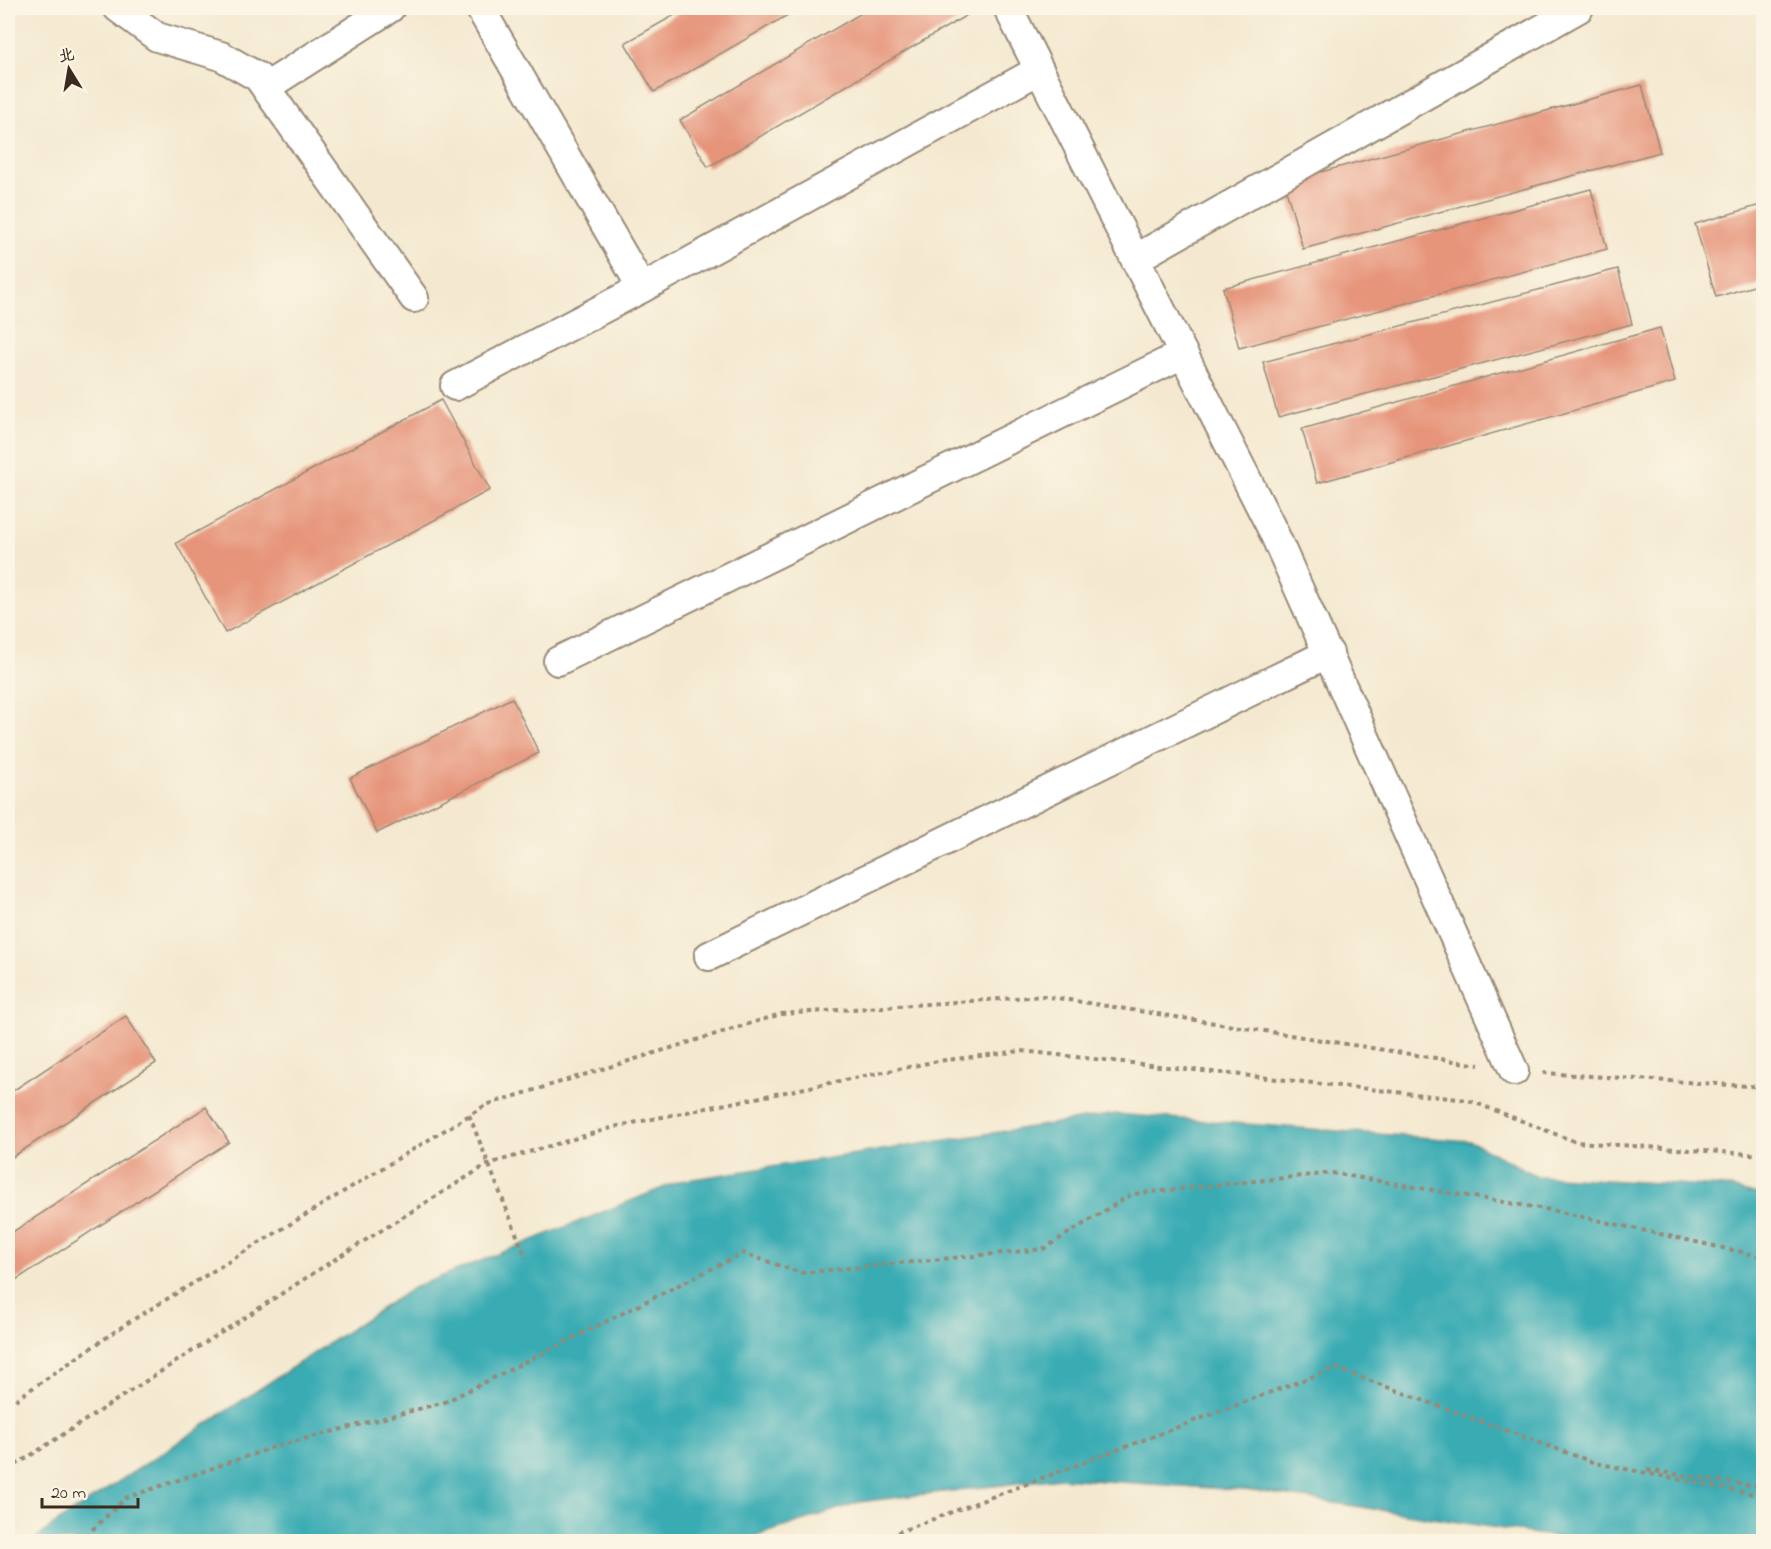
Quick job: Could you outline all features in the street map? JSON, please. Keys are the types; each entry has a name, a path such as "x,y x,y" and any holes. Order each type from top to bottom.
{"street":[{"path":"118,8 157,37 220,57 258,77 414,298"},
{"path":"266,87 390,8"},
{"path":"480,8 642,288"},
{"path":"1008,8 1273,531 1514,1071"},
{"path":"1135,259 1579,8"},
{"path":"455,386 642,288 1040,70"},
{"path":"558,661 1184,354"},
{"path":"708,956 1329,653"}],"path":[{"path":"8,1405 126,1324 486,1105 781,1014 1044,996 1514,1071 1764,1087"},
{"path":"8,1470 488,1164 618,1126 938,1061 1022,1051 1468,1100 1576,1142 1764,1155"},
{"path":"469,1115 526,1258"},
{"path":"79,1542 126,1498 274,1447 445,1402 743,1253 801,1273 1043,1249 1132,1194 1332,1173 1551,1210 1764,1257"},
{"path":"872,1542 1335,1368 1595,1463 1764,1496"},
{"path":"1595,1463 1764,1487"}],"water":[{"path":"1116,1114 1470,1141 1537,1176 1726,1187 1763,1196 1763,1541 1583,1541 1256,1491 1060,1478 859,1502 742,1541 33,1541 57,1522 413,1288 680,1181"}],"building":[{"path":"687,8 800,8 654,92 625,43"},
{"path":"870,8 979,8 708,167 680,120"},
{"path":"1642,85 1660,152 1303,249 1284,182"},
{"path":"1591,189 1607,249 1239,348 1223,288"},
{"path":"1764,204 1764,283 1716,297 1695,224"},
{"path":"1618,269 1632,324 1278,417 1263,362"},
{"path":"1660,328 1675,382 1317,483 1302,429"},
{"path":"441,400 490,490 225,633 176,543"},
{"path":"512,698 539,753 377,833 350,778"},
{"path":"126,1016 156,1063 8,1160 8,1094"},
{"path":"206,1107 229,1142 8,1285 8,1235"}]}
